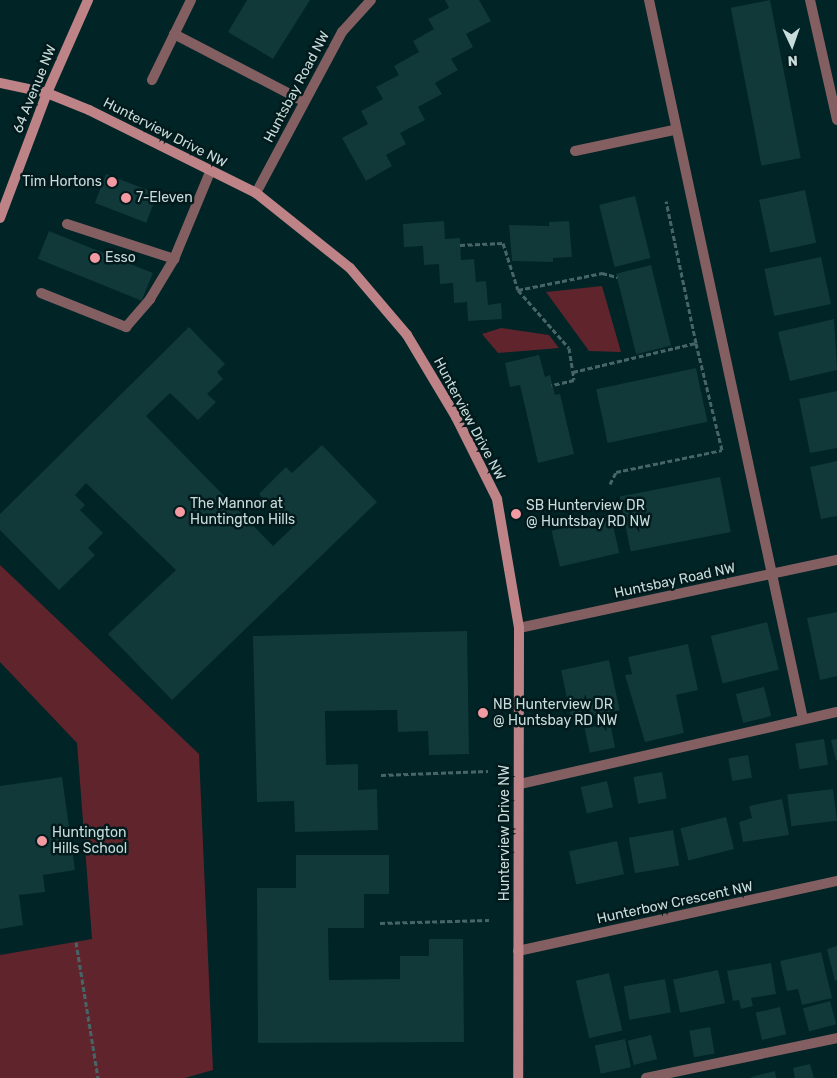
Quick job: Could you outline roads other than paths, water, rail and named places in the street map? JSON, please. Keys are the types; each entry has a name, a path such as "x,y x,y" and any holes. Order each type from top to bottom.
{"street":[{"name":"64 Avenue NW","path":"0,218 46,93 88,0"},
{"path":"152,80 191,0"},
{"name":"Huntsbay Road NW","path":"256,193 303,100 342,32 371,0"},
{"path":"648,0 674,130 773,575 803,719"},
{"path":"810,0 837,120"},
{"path":"174,34 303,100"},
{"name":"Hunterview Drive NW","path":"0,83 46,93 256,193 350,268 412,343 456,417 497,499 519,628 518,1078"},
{"path":"576,151 674,130"},
{"path":"40,293 126,327 150,299 174,259 210,172"},
{"path":"67,224 174,259"},
{"name":"Huntsbay Road NW","path":"519,628 837,560"},
{"path":"520,784 837,712"},
{"name":"Hunterbow Crescent NW","path":"518,951 837,881"},
{"path":"646,1078 837,1038"}],"place":[{"name":"Tim Hortons","path":"112,182"},
{"name":"7-Eleven","path":"126,198"},
{"name":"Esso","path":"95,258"},
{"name":"The Mannor at Huntington Hills","path":"180,512"},
{"name":"SB Hunterview DR @ Huntsbay RD NW","path":"516,514"},
{"name":"NB Hunterview DR @ Huntsbay RD NW","path":"483,713"},
{"name":"Huntington Hills School","path":"42,841"}]}
